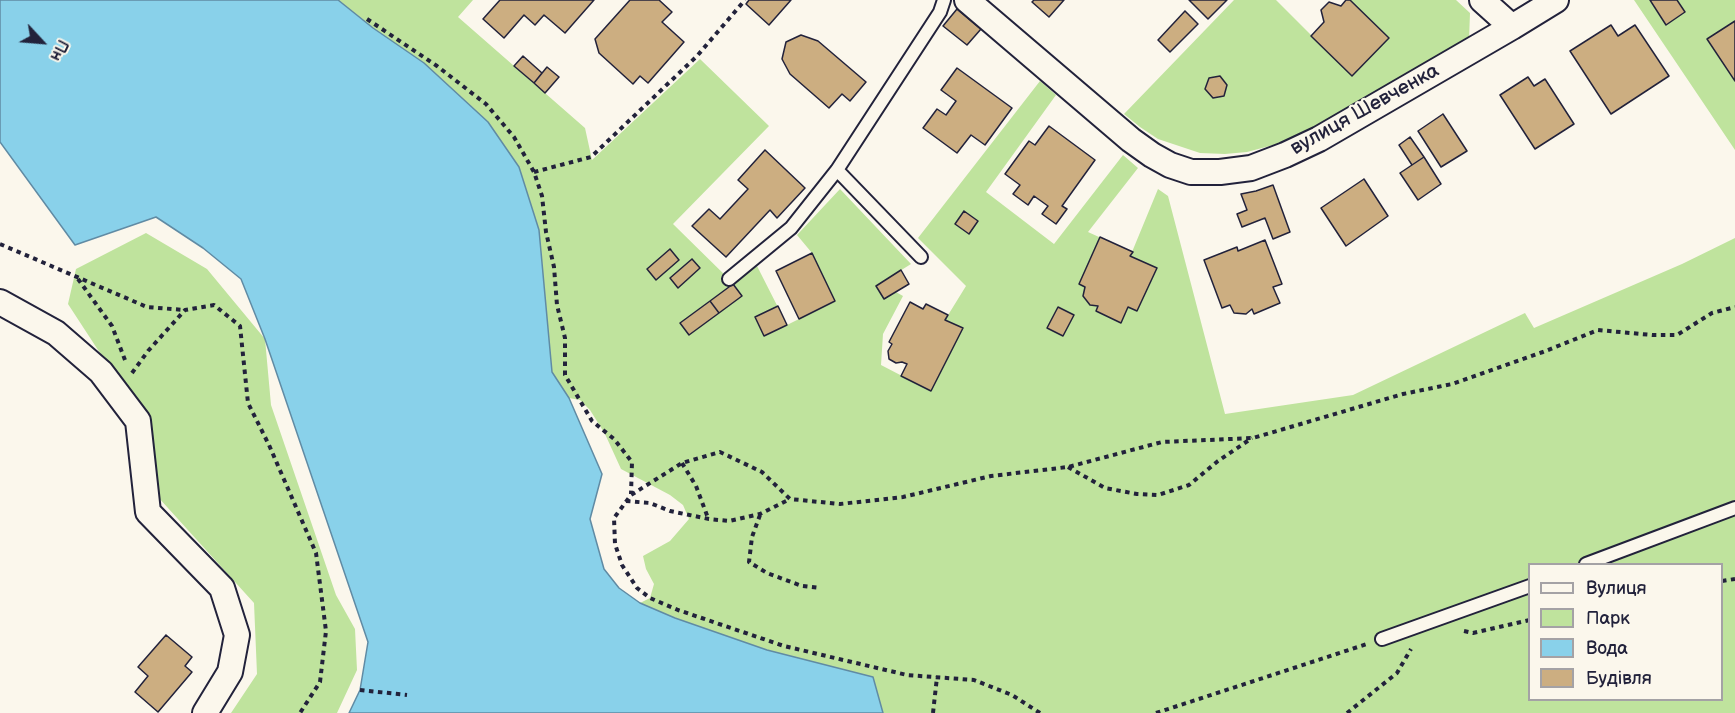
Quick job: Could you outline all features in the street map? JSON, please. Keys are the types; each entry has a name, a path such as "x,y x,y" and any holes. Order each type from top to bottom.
{"street":[{"name":"вулиця Шевченка","path":"967,0 1131,140 1170,165 1191,172 1220,172 1251,168 1319,139 1556,0"},
{"path":"1482,0 1512,27"},
{"path":"0,302 56,333 101,372 138,422 148,512 222,588 237,635 230,672 205,713"}],"lane":[{"path":"729,279 791,228 837,170 940,12 944,0"},
{"path":"837,170 921,257"},
{"path":"1589,563 1735,508"},
{"path":"1382,639 1528,587"}],"path":[{"path":"534,172 591,157 697,56 745,0"},
{"path":"367,19 437,66 486,104 514,137 534,172 543,196 557,304 565,338 565,375 592,422 614,439 632,462 631,495"},
{"path":"0,243 147,307 185,310 214,304 240,327 248,403 316,553 326,631 320,682 300,713"},
{"path":"77,277 112,326 131,374 148,351 185,310"},
{"path":"626,501 650,503 670,511 729,521 760,514 790,499 840,504 903,496 991,476 1068,467 1162,442 1253,438 1402,394 1452,384 1598,330 1677,335 1712,313 1735,307"},
{"path":"1068,467 1105,488 1158,495 1189,485 1218,461 1253,438"},
{"path":"790,499 762,472 720,452 682,463 631,495 614,518 615,544 622,565 637,588 650,598 678,610 784,646 907,675 974,680 1012,695 1040,713"},
{"path":"682,463 696,486 709,519"},
{"path":"760,514 752,537 749,562 767,573 802,586 820,588"},
{"path":"1347,713 1397,673 1425,624"},
{"path":"1156,713 1382,639"},
{"path":"933,713 937,677"},
{"path":"360,690 407,695"}],"green space":[{"path":"338,0 473,0 458,17 585,128 592,160 700,59 769,126 673,224 733,283 757,266 787,325 835,301 812,253 797,235 840,189 911,264 876,286 884,299 896,292 903,296 883,334 881,365 931,391 962,329 945,320 966,286 918,238 1040,81 1056,95 986,192 1054,244 1123,155 1138,168 1088,232 1132,252 1158,189 1168,196 1225,414 1353,395 1525,313 1534,328 1682,264 1735,238 1735,713 883,713 873,677 767,650 675,618 640,603 650,598 654,584 646,569 643,556 670,541 689,519 683,505 670,495 621,469 605,434 590,410 580,400 569,398 552,372 539,230 488,122 424,63 373,28"},
{"path":"1234,0 1276,0 1352,76 1389,38 1350,0 1456,0 1470,13 1469,40 1370,99 1277,144 1247,152 1200,153 1158,139 1124,114"},
{"path":"1634,0 1735,0 1735,150"},
{"path":"146,233 207,269 265,339 271,405 336,595 355,629 357,670 337,713 231,713 257,674 254,603 158,497 146,412 98,350 68,304 76,269"}],"water":[{"path":"0,0 338,0 373,28 424,63 488,122 519,167 539,230 552,372 569,398 602,474 590,519 604,569 619,588 640,603 675,618 767,650 873,677 883,713 349,713 360,690 368,642 265,339 241,279 203,248 156,217 75,245 0,142"}],"building":[{"path":"500,0 594,0 565,33 544,15 535,25 524,15 504,38 483,19"},
{"path":"630,0 659,0 672,12 662,22 684,42 648,83 640,76 633,84 599,53 595,39"},
{"path":"749,0 791,0 769,25 746,4"},
{"path":"1034,0 1064,0 1049,17 1032,2"},
{"path":"1189,0 1227,0 1208,19"},
{"path":"1346,0 1350,0 1389,38 1352,76 1311,36 1324,22 1321,10 1329,2 1341,6"},
{"path":"1650,0 1677,0 1685,12 1666,25"},
{"path":"957,9 981,29 967,45 943,26"},
{"path":"1185,11 1198,24 1170,52 1158,40"},
{"path":"1735,21 1735,81 1707,39"},
{"path":"1611,25 1618,36 1635,25 1669,76 1611,114 1570,51"},
{"path":"801,35 818,41 866,82 850,101 842,94 829,108 790,74 782,59 786,42"},
{"path":"523,56 542,73 534,83 514,66"},
{"path":"547,67 559,77 545,93 534,83"},
{"path":"957,68 1012,108 985,145 971,135 957,153 923,128 937,109 946,115 956,101 941,90"},
{"path":"1220,76 1227,85 1224,96 1213,98 1205,89 1209,78"},
{"path":"1528,77 1534,86 1545,79 1574,124 1535,149 1500,95"},
{"path":"1443,114 1467,151 1441,167 1418,131"},
{"path":"1049,126 1095,160 1062,206 1067,209 1056,224 1042,214 1048,206 1034,196 1028,205 1013,194 1020,185 1005,174 1029,141 1035,145"},
{"path":"1410,137 1424,157 1412,165 1399,145"},
{"path":"765,150 805,188 777,218 770,210 726,257 692,226 709,209 720,219 748,189 738,180"},
{"path":"1424,157 1441,184 1418,200 1400,173"},
{"path":"1364,179 1388,216 1346,246 1321,208"},
{"path":"1273,185 1290,232 1273,239 1265,218 1242,227 1237,214 1247,210 1241,194"},
{"path":"964,211 978,221 969,234 955,224"},
{"path":"1100,237 1133,252 1130,256 1157,268 1137,311 1128,307 1121,323 1096,311 1098,306 1090,305 1083,296 1085,287 1079,284"},
{"path":"1265,240 1282,284 1273,287 1280,303 1254,314 1252,309 1246,314 1234,313 1230,305 1222,308 1204,260 1237,247 1238,251"},
{"path":"670,249 679,260 656,280 647,269"},
{"path":"812,253 835,301 799,319 776,271"},
{"path":"692,259 700,268 678,288 670,278"},
{"path":"901,270 909,284 884,299 876,286"},
{"path":"733,284 742,296 719,313 710,301"},
{"path":"710,301 719,313 689,335 680,323"},
{"path":"910,302 923,309 926,304 948,315 945,320 963,328 931,391 901,376 907,364 896,363 889,359 888,351 892,344 889,342"},
{"path":"778,306 787,325 764,336 755,317"},
{"path":"1058,307 1074,315 1063,336 1047,328"},
{"path":"166,635 192,657 185,666 192,672 158,712 135,692 148,676 138,667"}]}
